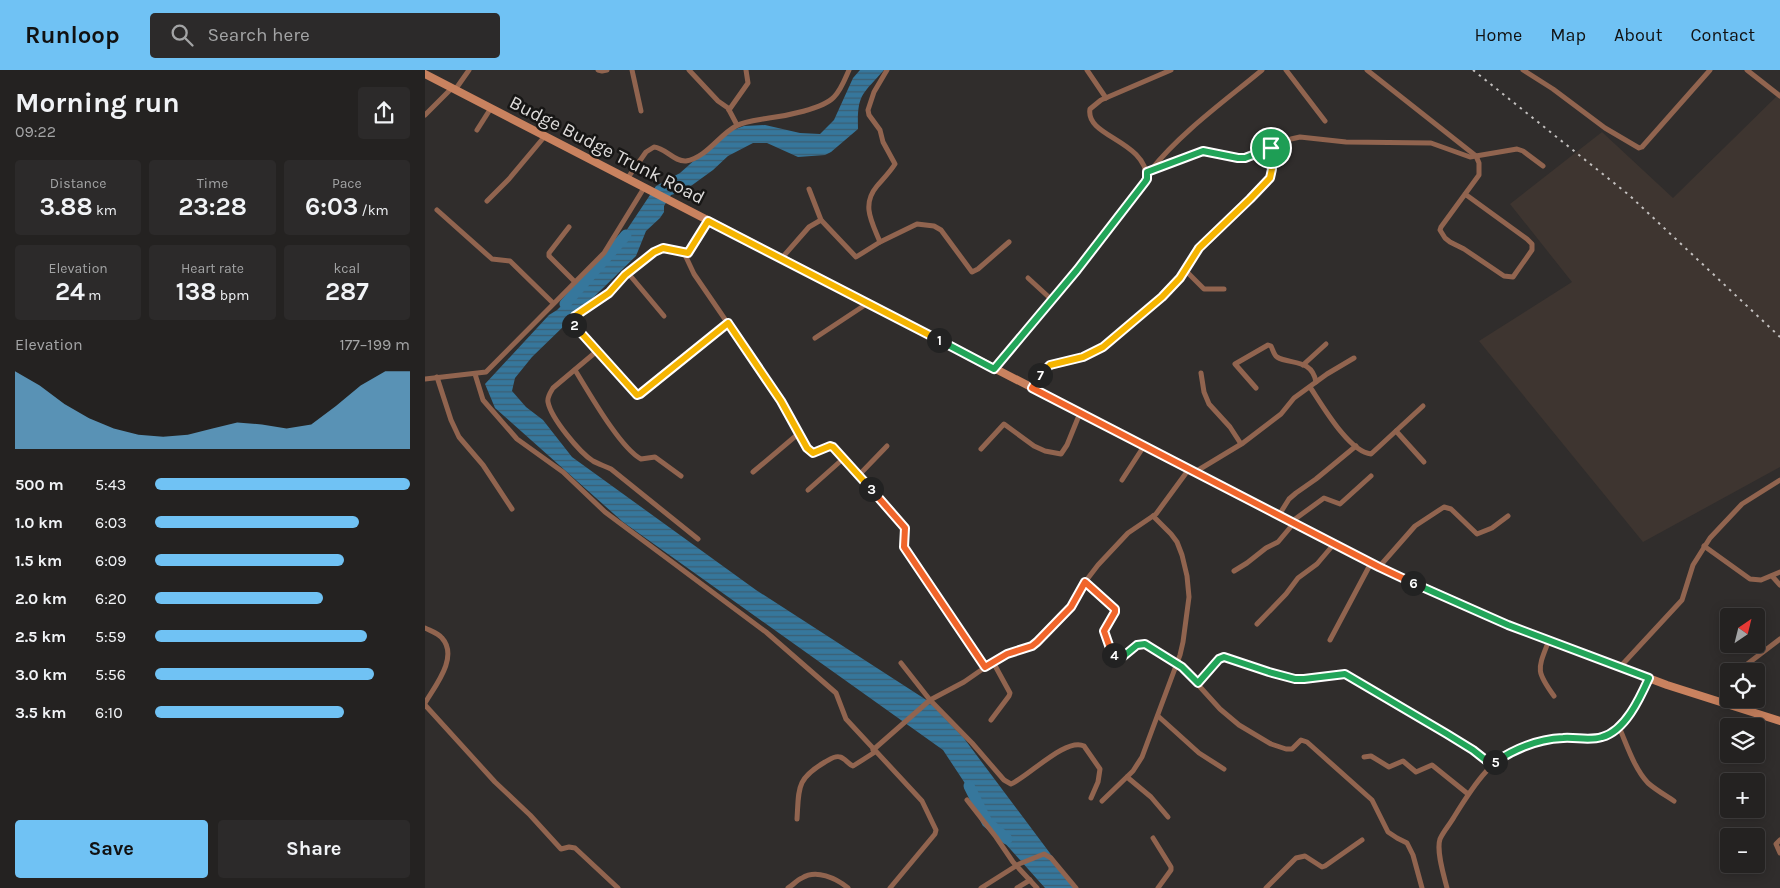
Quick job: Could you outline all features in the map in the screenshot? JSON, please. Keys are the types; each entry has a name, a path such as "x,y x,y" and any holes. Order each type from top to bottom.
{"main road":[{"name":"Budge Budge Trunk Road","path":"425,74 489,111 545,136 1379,567 1508,625 1649,678 1720,699"},
{"name":"Budge Budge Trunk Road","path":"1746,708 1780,721"}],"street":[{"path":"425,115 453,89 469,70"},
{"path":"598,70 607,70"},
{"path":"632,70 641,111"},
{"path":"689,70 729,110 737,125"},
{"path":"729,110 748,83 745,70"},
{"path":"627,179 642,156 649,150 658,148 682,161 693,159 737,125 757,120 789,116 824,104 835,96 849,70"},
{"path":"880,242 869,217 868,202 875,188 895,164 883,142 880,130 869,115 869,110 874,92 887,70"},
{"path":"1087,70 1106,98"},
{"path":"1149,171 1133,150 1104,133 1093,122 1090,116 1090,109 1106,98 1171,70"},
{"path":"994,369 1052,300 1145,182 1149,171 1201,120 1262,70"},
{"path":"1286,70 1325,120"},
{"path":"1367,70 1476,156 1479,163 1479,175 1465,194 1441,228 1441,233 1445,238 1504,276 1513,277 1532,250 1533,244 1465,194"},
{"path":"1523,70 1553,89 1605,128 1639,148 1642,147 1710,70"},
{"path":"1747,70 1780,96"},
{"path":"477,130 489,111"},
{"path":"487,201 509,179 545,136"},
{"path":"1149,171 1203,151 1245,158 1291,139 1301,138 1346,142 1431,143 1464,156 1476,156 1517,149 1523,151 1543,166"},
{"path":"1032,388 1046,367 1083,357 1103,347 1162,297 1185,270 1199,248 1270,178 1272,169 1271,148"},
{"path":"809,189 821,220 856,257 880,242 917,224 934,226 941,230 969,270 975,272 1009,242"},
{"path":"427,376 475,374 486,372 491,368 553,303 591,268 608,248 648,190"},
{"path":"437,210 492,259 510,261 553,303"},
{"path":"781,259 809,227 821,220"},
{"path":"708,221 686,257 694,274 781,401 807,448 813,453 830,446 837,450 905,528 904,547 985,667"},
{"path":"569,227 549,256 575,282"},
{"path":"688,253 663,248 645,259 609,293 573,320 573,324 637,395 728,323"},
{"path":"1185,270 1204,289 1224,289"},
{"path":"628,273 664,316"},
{"path":"1027,278 1052,300"},
{"path":"815,338 868,304"},
{"path":"1303,364 1326,344"},
{"path":"1256,388 1235,364 1266,345 1271,346 1278,357 1303,364 1315,376 1316,382"},
{"path":"597,351 553,388 548,400 553,415 573,442 587,456 597,463 611,468 698,539"},
{"path":"797,819 800,784 809,773 835,756 841,757 853,766 874,751 905,720 928,701 964,682 1007,654 1032,646 1071,607 1085,582 1098,565 1128,533 1158,512 1192,471 1241,444 1281,414 1294,398 1327,374 1354,358"},
{"path":"575,370 617,435 634,454 641,459 655,457 681,476"},
{"path":"1201,373 1204,392 1209,404 1230,427 1241,444"},
{"path":"475,374 483,400 517,439 563,472 605,512 789,651 836,693 846,719 921,801 936,830 935,834 890,888"},
{"path":"437,377 451,420 459,437 483,465 512,509"},
{"path":"1310,387 1347,438 1366,453 1371,454 1423,406"},
{"path":"981,449 1004,424 1034,446 1061,454 1067,445 1080,413"},
{"path":"1396,431 1424,462"},
{"path":"753,472 799,434"},
{"path":"859,475 887,446"},
{"path":"1122,480 1144,446"},
{"path":"1279,515 1289,499 1356,446"},
{"path":"808,490 844,458"},
{"path":"1234,571 1266,548 1278,542 1292,522 1324,498 1340,504 1371,476"},
{"path":"1620,667 1682,600 1693,564 1704,546 1742,504 1780,480"},
{"path":"1379,567 1415,526 1444,507 1451,508 1477,534 1492,528 1508,516"},
{"path":"1102,800 1133,771 1142,757 1183,642 1189,597 1182,555 1177,542 1153,516"},
{"path":"1257,624 1287,594 1298,578 1317,564 1334,544"},
{"path":"1704,546 1750,579 1761,580 1780,572"},
{"path":"1330,640 1371,563"},
{"path":"1772,576 1780,585"},
{"path":"1085,582 1115,609 1104,631 1111,651 1118,658 1124,657 1141,643 1145,644 1177,663 1198,683 1220,709 1247,730 1271,744 1286,749 1292,749 1299,741 1304,740 1372,800 1389,832 1405,841 1409,846 1421,888"},
{"path":"425,628 443,639 448,651 443,671 425,704 495,782 544,830 555,844 561,849 575,848 618,888"},
{"path":"1749,663 1780,639"},
{"path":"1549,640 1539,670 1541,678 1554,696"},
{"path":"1198,683 1219,659 1224,657 1295,679 1345,674 1453,738 1492,765"},
{"path":"991,720 1010,693 993,662"},
{"path":"901,663 928,701 972,743 1004,780 1011,784 1018,781 1051,756 1074,745 1081,744 1084,746 1100,770 1098,782 1091,798"},
{"path":"1447,888 1440,851 1440,839 1468,794 1492,765 1507,754 1531,743 1563,738 1601,738 1619,727 1634,709 1649,678"},
{"path":"1158,716 1199,753 1223,769"},
{"path":"1619,727 1645,779 1656,790 1674,801"},
{"path":"1364,757 1371,756 1389,767 1403,761 1416,772 1431,765 1468,794"},
{"path":"1127,777 1151,797 1168,817"},
{"path":"967,800 1037,888"},
{"path":"1153,838 1171,867 1171,870 1158,888"},
{"path":"1266,888 1296,858 1305,856 1322,867 1363,840"},
{"path":"1780,840 1775,844 1780,853"},
{"path":"981,888 1018,865 1042,854 1051,858 1076,888"},
{"path":"789,888 802,878 812,875 827,876 848,888"},
{"path":"1017,888 1030,880"}],"shaded area":[{"path":"1780,93 1780,467 1643,542 1479,341 1572,282 1510,204 1602,132 1673,198"}],"water":[{"path":"860,70 884,70 862,96 858,129 825,155 798,157 767,143 753,143 728,156 713,170 684,191 671,195 664,206 664,212 660,218 646,231 636,256 532,357 515,378 512,391 526,407 543,420 572,457 756,590 928,701 963,737 1076,888 1045,888 1003,841 943,750 623,522 495,408 485,384 549,315 557,310 604,264 656,186 680,173 725,133 744,126 765,125 800,133 820,134 834,120 853,78"}],"waterway":[{"path":"565,304 626,235"},
{"path":"969,786 987,822 1007,839"}],"railway":[{"path":"1473,70 1629,195 1780,337"}],"route":[{"path":"1271,148 1272,169 1270,178 1199,248 1173,286 1103,347 1083,357 1046,367 1032,388 1383,569 1508,625 1649,678 1634,709 1619,727 1608,735 1601,738 1563,738 1531,743 1519,747 1492,765 1473,750 1345,674 1295,679 1221,657 1198,683 1182,667 1164,654 1145,644 1137,645 1124,657 1118,658 1111,651 1104,631 1115,609 1085,582 1071,607 1037,642 1032,646 1000,657 985,667 904,547 905,528 837,450 830,446 813,453 810,452 781,401 728,323 637,395 573,324 575,316 609,293 625,275 654,252 663,248 688,253 708,221 994,369 1077,270 1145,182 1147,172 1188,155 1203,151 1245,158 1271,148"}]}
